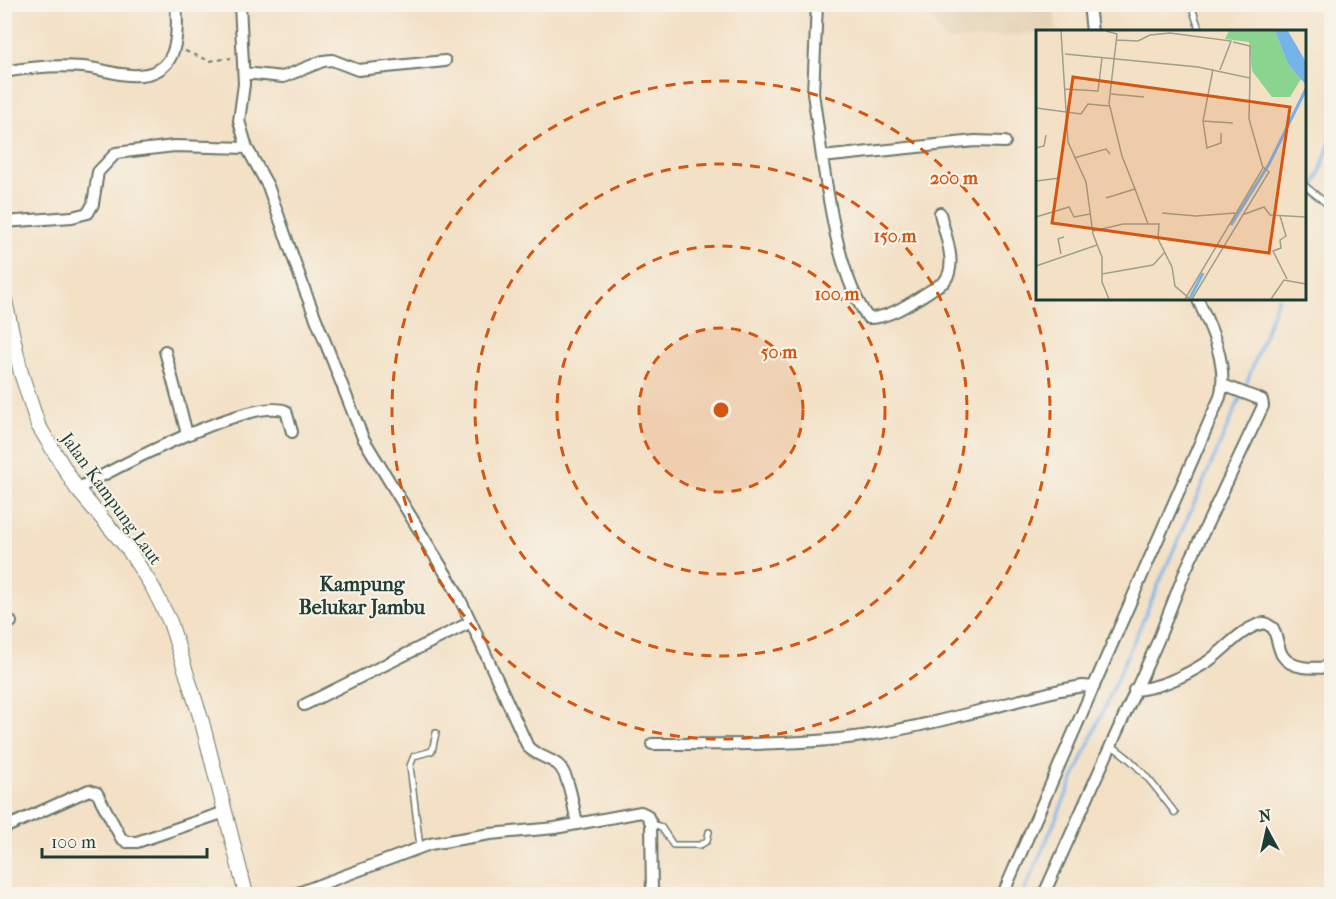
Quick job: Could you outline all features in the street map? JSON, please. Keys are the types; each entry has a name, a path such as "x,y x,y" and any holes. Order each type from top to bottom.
{"street":[{"path":"4,72 33,67 84,67 142,76 160,72 165,67 174,47 177,27 176,4"},
{"path":"240,4 244,92 239,121 247,148 268,186 305,291 363,438 455,589 528,747 536,755 558,765 564,774 577,824"},
{"path":"817,4 813,93 822,157 832,213 849,276 860,306 868,318 879,318 895,310 944,282 949,276 952,266 940,213"},
{"path":"1089,4 1092,30"},
{"path":"243,69 283,77 323,61 332,60 358,70 445,61"},
{"path":"822,157 975,141 1005,142"},
{"path":"4,222 72,217 88,213 93,204 98,172 116,153 174,146 247,148"},
{"name":"Jalan Kampung Laut","path":"4,296 15,351 32,411 50,447 77,489 128,549 153,588 170,622 192,686 246,894"},
{"path":"1003,894 1226,386 1215,340 1198,300"},
{"path":"165,351 188,434"},
{"path":"1044,894 1157,643 1186,568 1263,406 1263,401 1257,397 1226,386"},
{"path":"77,489 132,459 188,434 274,408 288,413 292,432"},
{"path":"304,705 471,622"},
{"path":"1134,690 1147,689 1181,676 1206,662 1255,626 1265,623 1273,628 1281,653 1289,662 1306,668 1332,667"},
{"path":"652,744 769,744 861,736 907,728 1060,690 1083,686 1094,687"},
{"path":"4,828 89,790 97,793 121,838 127,842 137,843 225,812"},
{"path":"295,894 420,847 490,834 577,824 641,812 647,814 651,823 652,894"}],"lane":[{"path":"1191,4 1199,30"},
{"path":"1306,186 1332,208"},
{"path":"420,847 410,766 414,756 432,751 436,733"},
{"path":"1110,745 1123,753 1143,772 1174,813"},
{"path":"651,823 661,827 673,845 700,845 707,841 709,832"}],"path":[{"path":"174,47 210,61 232,58 243,69"}],"shaded area":[{"path":"923,5 1053,5 1057,30 1036,30 1036,33 946,41"}],"waterway":[{"path":"1306,212 1332,137"},
{"path":"1244,390 1277,300"},
{"path":"1023,894 1241,396"}],"district":[{"name":"Kampung Belukar Jambu","path":"362,596"}]}
